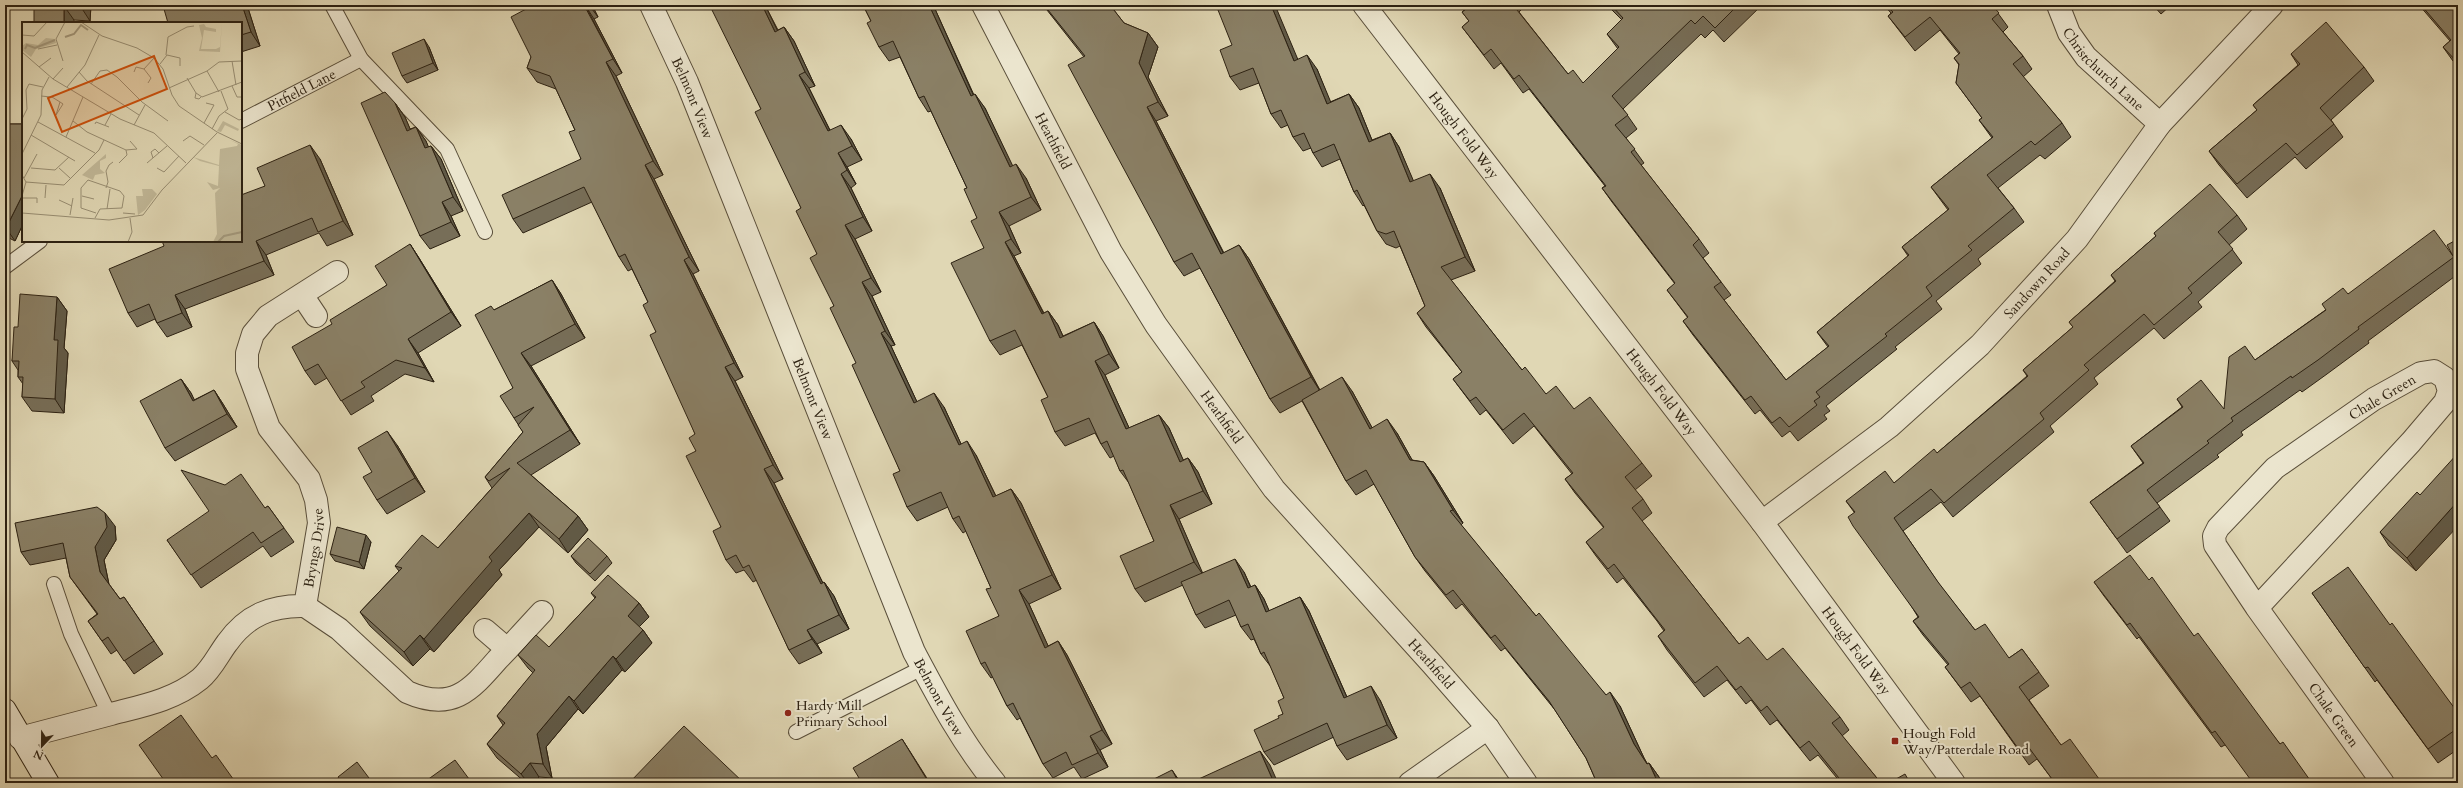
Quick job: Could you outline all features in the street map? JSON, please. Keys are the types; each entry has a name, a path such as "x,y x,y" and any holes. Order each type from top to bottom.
{"street":[{"name":"Belmont View","path":"651,5 688,82 893,604 922,668 950,721 970,752 994,783"},
{"name":"Heathfield","path":"983,5 1111,252 1156,325 1274,489 1488,728 1526,783"},
{"name":"Hough Fold Way","path":"1364,5 1762,522 1954,783"},
{"name":"Christchurch Lane","path":"2058,5 2069,33 2086,57 2160,124"},
{"name":"Sandown Road","path":"1762,522 1889,427 1980,346 2077,239 2160,124 2272,5"},
{"name":"Bryngs Drive","path":"305,606 319,523 316,500 309,479 269,428 247,369 247,358 253,334 268,316 337,272"},
{"path":"302,295 316,316"},
{"name":"Chale Green","path":"2257,608 2411,442 2445,402 2449,391 2445,378 2434,371 2421,373 2374,399 2275,468 2218,528 2214,536 2216,545 2257,608 2383,783"},
{"name":"Bryngs Drive","path":"20,738 159,701 184,691 206,673 242,625 267,610 285,605 305,606 338,629 394,682 408,692 421,698 440,701 457,697 472,688 542,612"},
{"path":"485,630 507,649"},
{"path":"5,710 20,738 48,783"},
{"path":"1410,783 1488,728"}],"lane":[{"path":"332,5 361,59 447,149 485,232"},
{"name":"Pitfield Lane","path":"242,120 361,59"},
{"path":"5,267 39,242"},
{"path":"54,584 71,634 109,714"},
{"path":"796,732 922,668"}],"building":[{"path":"34,5 81,5 81,7 64,6 64,22 34,22"},
{"path":"177,5 242,5 251,32 242,35 242,22 168,22 164,9"},
{"path":"525,5 584,5 613,59 606,62 653,161 645,165 689,257 684,260 734,363 725,367 773,465 764,469 821,584 824,582 839,615 807,630 812,639 789,650 749,565 743,568 736,555 726,560 713,531 721,527 686,456 696,451 689,438 695,434 650,335 656,332 643,305 648,302 625,254 619,257 584,187 513,219 502,195 581,159 569,132 575,130 550,76 527,68 531,57 511,17 526,9"},
{"path":"762,5 775,32 784,27 805,72 799,75 828,131 841,125 852,146 838,153 847,170 841,174 863,217 845,225 871,278 862,282 885,331 881,333 914,403 934,393 959,445 967,441 993,497 1011,489 1052,575 1019,590 1045,648 1058,641 1102,730 1090,736 1098,753 1072,765 1066,752 1043,764 1013,703 1007,706 985,662 981,664 966,631 999,616 986,589 991,588 959,516 953,519 941,492 907,507 893,474 900,471 852,365 856,363 830,308 834,306 810,258 817,254 796,211 801,208 755,112 761,109 710,6"},
{"path":"863,5 929,5 971,96 975,94 1010,167 1016,164 1031,197 999,212 1011,239 1005,242 1042,314 1048,311 1060,338 1094,322 1109,354 1095,361 1126,429 1159,415 1180,462 1188,458 1203,491 1170,505 1194,562 1135,589 1120,556 1154,541 1123,470 1120,471 1107,441 1101,444 1089,418 1055,432 1041,400 1048,397 1015,330 990,341 951,263 984,248 971,221 977,218 964,189 967,188 924,96 919,98 893,41 879,47 867,23 871,21"},
{"path":"1044,5 1110,5 1124,23 1148,33 1139,63 1158,102 1147,107 1221,254 1239,245 1311,377 1270,399 1192,253 1174,262 1068,65 1085,56"},
{"path":"1216,5 1271,5 1294,61 1307,55 1327,104 1349,94 1369,142 1390,133 1410,182 1430,174 1465,257 1441,267 1522,370 1525,367 1546,394 1556,386 1574,409 1590,397 1642,463 1625,477 1643,499 1632,508 1739,644 1748,637 1767,660 1783,648 1840,717 1832,723 1881,783 1843,783 1809,741 1800,748 1767,706 1761,711 1741,686 1736,690 1717,666 1695,683 1658,636 1665,630 1614,564 1608,569 1586,542 1604,527 1565,479 1573,473 1524,413 1503,430 1476,397 1470,401 1453,379 1462,372 1417,313 1425,306 1394,231 1386,234 1377,231 1357,190 1354,192 1334,144 1313,153 1304,133 1293,137 1281,110 1271,114 1253,68 1230,77 1220,50 1232,45"},
{"path":"1461,5 1513,5 1568,74 1573,70 1583,83 1619,47 1607,34 1623,18 1611,5 1738,5 1715,28 1703,16 1695,24 1691,20 1612,96 1628,115 1615,125 1635,149 1631,152 1699,239 1693,245 1721,282 1714,287 1786,380 1829,346 1817,332 1909,255 1902,247 1949,209 1931,187 1993,137 1979,120 1982,118 1956,83 1959,64 1954,58 1960,53 1930,17 1905,37 1888,16 1893,12 1886,5 1992,5 1999,13 1992,19 2023,56 2013,64 2062,123 2035,145 2031,141 1987,175 2014,208 1968,246 1972,250 1926,287 1932,296 1885,334 1887,336 1816,392 1820,397 1814,401 1817,405 1789,427 1780,417 1772,423 1751,396 1745,400 1683,321 1688,317 1667,290 1675,283 1602,188 1606,186 1519,75 1514,79 1491,49 1484,55 1462,27 1469,21 1462,12 1465,10"},
{"path":"2421,5 2458,5 2458,63 2443,47 2451,40"},
{"path":"2326,22 2364,67 2320,108 2334,124 2297,155 2286,143 2237,184 2209,151 2257,110 2253,105 2300,64 2291,54"},
{"path":"424,39 433,63 402,76 392,53"},
{"path":"385,92 395,103 407,131 416,127 425,148 431,146 453,197 442,202 451,222 420,236 361,103"},
{"path":"5,124 22,124 22,196 5,228"},
{"path":"310,145 343,221 318,232 312,218 256,241 264,261 175,295 182,313 157,323 149,304 128,313 109,269 164,246 162,242 242,242 242,195 265,186 257,168"},
{"path":"2210,184 2237,215 2218,232 2233,249 2188,288 2192,293 2154,325 2144,314 2084,365 2089,370 2040,413 2044,419 1944,503 1931,489 1894,518 1938,582 1975,630 1985,624 2009,658 2022,649 2039,672 2019,687 2061,745 2070,739 2102,783 2055,783 2027,745 2020,751 1970,682 1961,688 1945,667 1949,664 1913,621 1919,617 1853,526 1848,517 1855,512 1846,501 1885,471 1894,483 1934,449 1937,453 2028,376 2023,370 2073,327 2069,322 2116,281 2111,275 2156,236 2154,233"},
{"path":"2434,230 2453,256 2447,245 2458,239 2458,265 2454,257 2358,327 2359,329 2318,360 2292,378 2291,376 2231,418 2233,421 2207,441 2209,443 2147,490 2160,507 2117,539 2090,502 2144,463 2131,446 2183,407 2177,399 2201,380 2224,409 2229,357 2245,346 2255,360 2326,310 2322,304 2343,288 2348,294"},
{"path":"410,244 451,312 408,339 425,368 396,360 361,382 365,387 341,401 318,364 305,371 292,347 332,324 330,320 387,285 375,266"},
{"path":"552,280 575,324 521,353 570,430 517,463 578,516 559,539 529,513 489,557 492,561 424,639 420,635 404,652 360,612 402,568 395,566 422,535 438,548 510,468 489,481 485,477 523,432 518,425 534,407 514,418 500,396 513,388 475,315 491,306 494,310"},
{"path":"20,294 57,297 54,340 58,340 55,399 22,397 23,377 18,377 19,361 12,361 14,327 18,327"},
{"path":"1342,377 1370,429 1387,419 1410,460 1424,462 1453,510 1450,511 1536,616 1539,613 1606,695 1610,692 1634,744 1647,764 1649,763 1658,783 1597,783 1586,758 1549,701 1495,635 1491,638 1453,590 1446,595 1415,557 1366,470 1346,481 1302,400"},
{"path":"181,379 193,401 214,390 227,414 165,448 140,401"},
{"path":"387,431 415,478 377,500 363,477 372,472 358,448"},
{"path":"2458,453 2458,501 2407,558 2380,532 2417,492 2420,495"},
{"path":"181,470 225,485 241,474 265,508 268,506 284,528 261,543 253,532 191,575 167,540 209,511"},
{"path":"97,507 105,513 107,527 95,547 100,572 120,599 124,597 154,641 124,661 108,637 102,641 88,621 98,614 70,577 63,543 21,552 15,523"},
{"path":"337,527 366,535 359,562 330,554"},
{"path":"588,538 607,556 590,574 571,556"},
{"path":"2130,555 2149,580 2152,577 2194,636 2198,633 2280,744 2283,742 2312,783 2253,783 2215,731 2212,733 2130,623 2127,625 2094,582"},
{"path":"1235,559 1248,588 1255,585 1266,612 1300,597 1344,698 1371,686 1387,725 1337,746 1327,723 1264,752 1254,730 1279,718 1278,716 1283,714 1278,701 1284,698 1264,652 1261,654 1248,624 1241,627 1229,600 1196,615 1181,582"},
{"path":"2348,567 2390,625 2392,623 2458,713 2458,728 2428,749 2368,667 2365,668 2312,593"},
{"path":"608,575 639,603 628,616 643,630 616,659 613,656 574,701 569,696 537,734 543,764 530,763 521,774 487,744 505,723 497,716 535,670 518,655 536,635 549,647 596,597 591,593"},
{"path":"181,715 212,758 216,755 236,783 166,783 139,745"},
{"path":"684,726 744,783 629,783"},
{"path":"902,739 929,783 862,783 853,768"},
{"path":"1260,751 1274,783 1190,783"},
{"path":"455,760 472,783 423,783"},
{"path":"357,762 372,782 342,783 338,777"},
{"path":"1172,770 1179,783 1146,783"},
{"path":"1905,774 1910,783 1889,783"}],"place":[{"name":"Hardy Mill Primary School","path":"788,713"},
{"name":"Hough Fold Way/Patterdale Road","path":"1895,741"}]}
